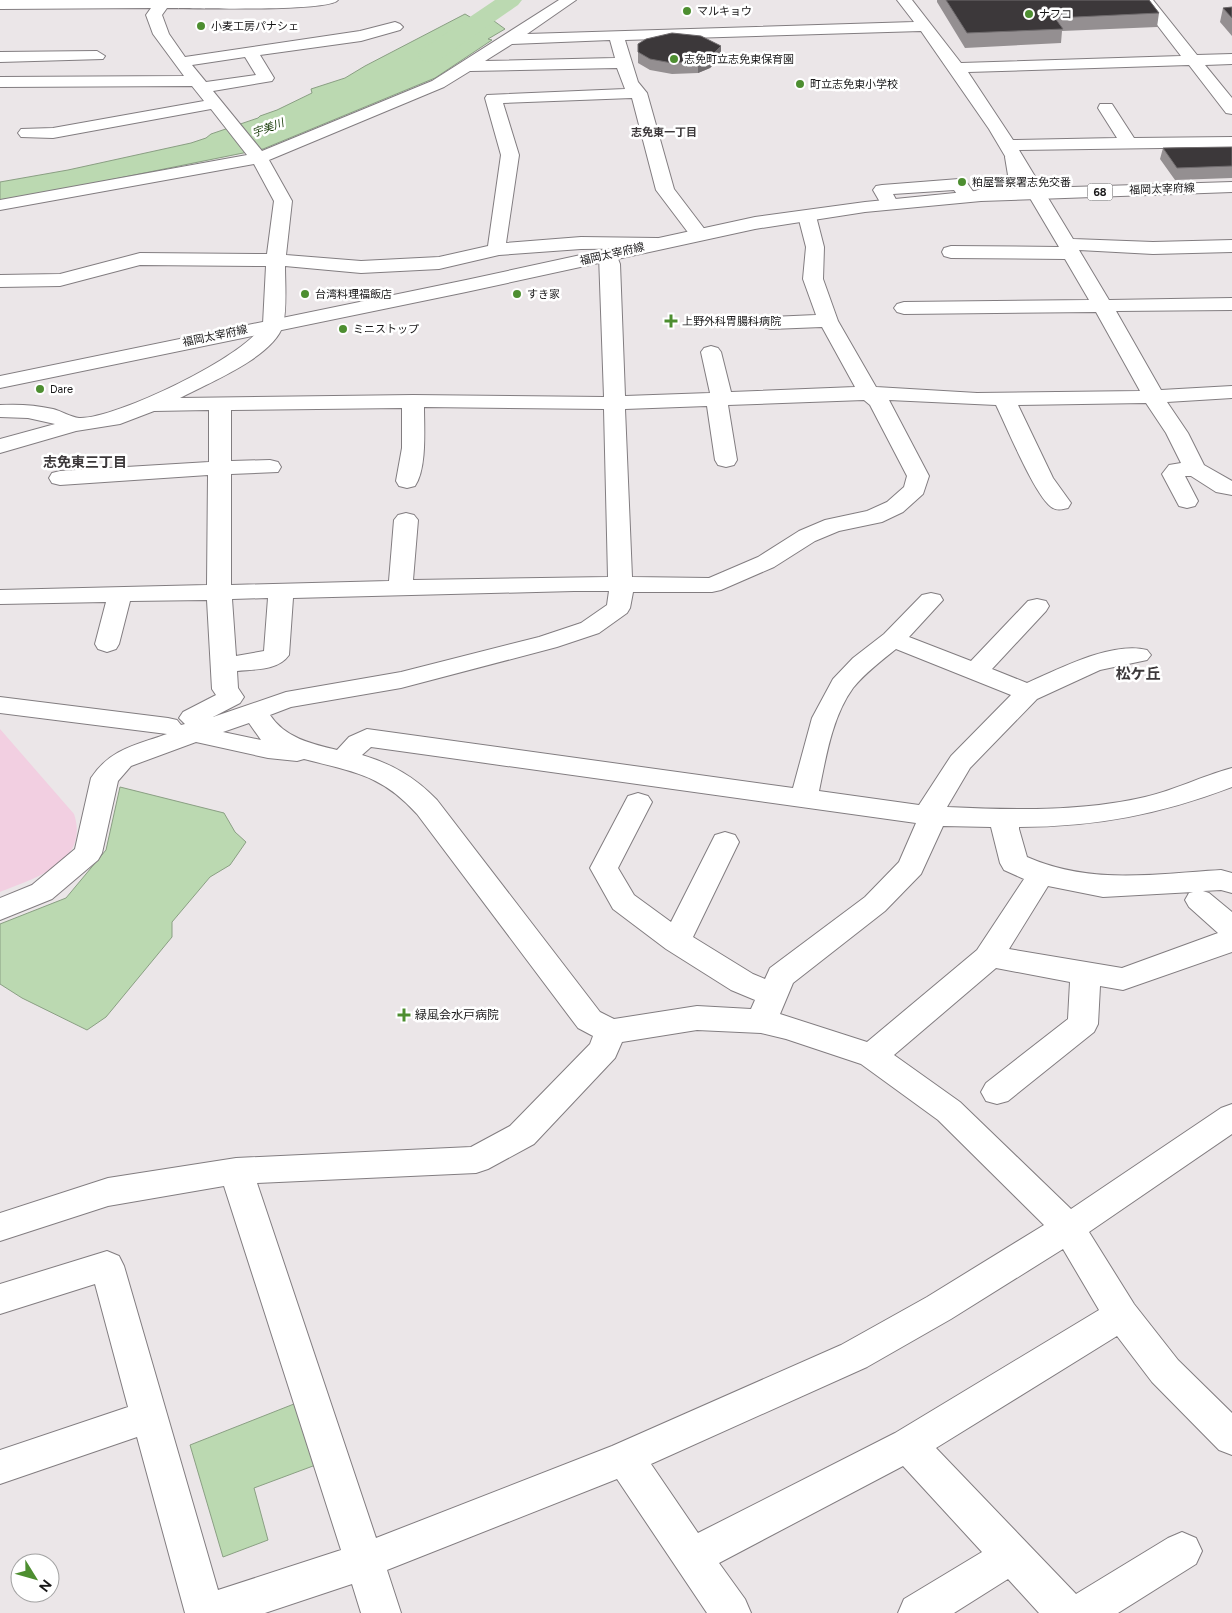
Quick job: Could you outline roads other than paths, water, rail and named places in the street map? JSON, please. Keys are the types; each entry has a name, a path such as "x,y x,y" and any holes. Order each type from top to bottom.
{"street":[{"path":"1,2 306,3 331,0"},
{"path":"0,205 256,154 438,84 569,0"},
{"path":"904,0 958,68 1038,194 1153,395 1177,433 1195,469 1224,487 1232,488"},
{"path":"1145,0 1192,60 1229,118"},
{"path":"0,446 74,425 112,419 152,405 249,352 268,336 273,324 276,260 283,201 256,154 197,85 156,24 154,15 163,2"},
{"path":"507,39 926,26"},
{"path":"181,62 362,36 395,27"},
{"path":"616,35 622,63 630,84 639,93 665,190 700,235"},
{"path":"0,82 119,81 197,85 266,78 250,52"},
{"path":"0,56 98,54 82,82"},
{"path":"958,68 1232,59"},
{"path":"467,66 622,63"},
{"path":"97,125 119,81"},
{"path":"499,249 496,244 510,155 493,98 639,93"},
{"path":"1106,108 1129,143"},
{"path":"27,133 53,133 97,125 219,110"},
{"path":"1011,151 1129,143 1232,142"},
{"path":"969,193 983,193 1008,185 1017,176 1011,151"},
{"name":"福岡太宰府線","path":"0,382 273,324 466,286 755,223 969,193 1038,194 1232,187"},
{"path":"0,597 620,583 712,585 766,562 807,536 833,525 874,517 895,507 915,489 918,476 879,402 869,393 828,321 813,279 815,246 807,216"},
{"path":"0,281 60,280 140,260 276,260 362,267 401,266 439,263 499,249 581,243 657,244"},
{"path":"951,252 1232,246"},
{"path":"180,730 254,711 286,700 410,677 548,642 590,628 618,608 621,597 610,264 608,255"},
{"path":"904,308 1232,304"},
{"path":"770,323 828,321"},
{"path":"710,352 719,400 726,460"},
{"path":"152,405 413,401 614,403 869,393 1004,399 1126,398 1232,392"},
{"path":"1004,399 1042,478 1060,503"},
{"path":"407,480 413,448 413,401"},
{"path":"0,910 42,892 88,853 105,778 122,760 180,730 231,697 225,689 219,593 220,405"},
{"path":"0,411 41,414 66,420 74,425"},
{"path":"60,478 220,468 270,468"},
{"path":"1187,501 1173,474 1177,470 1195,469"},
{"path":"400,588 406,520"},
{"path":"223,665 267,660 276,655 281,592"},
{"path":"107,644 120,595"},
{"path":"804,799 815,746 838,692 862,663 893,639 931,600"},
{"path":"975,672 1037,606"},
{"path":"893,639 1028,693"},
{"path":"768,1008 781,976 875,904 911,867 933,816 933,805 960,762 1028,693 1093,663 1138,655"},
{"path":"0,705 180,730 251,748 330,756 367,738 933,816 1007,819 1113,811 1170,800 1232,777"},
{"path":"254,711 272,735 389,775 411,791 428,807 589,1020 610,1031 643,1028 768,1008"},
{"path":"638,802 604,868 624,902 676,941 742,982 790,1028 872,1056 949,1111 1067,1226 1121,1316 1165,1371 1232,1438"},
{"path":"1007,819 1005,829 1014,863 1041,875 1103,887 1228,876"},
{"path":"676,941 725,842"},
{"path":"872,1056 991,954 1041,875"},
{"path":"1199,900 1232,928"},
{"path":"991,954 1010,961 1123,979 1225,943 1232,938"},
{"path":"997,1092 1083,1024 1086,973"},
{"path":"0,1227 108,1192 236,1171 476,1160 522,1135 604,1050 610,1031"},
{"path":"0,1299 107,1266 207,1613 366,1560 624,1458 854,1356 939,1308 1067,1226 1102,1207 1232,1117"},
{"path":"236,1171 366,1560 381,1613"},
{"path":"691,1557 908,1445 1121,1316"},
{"path":"0,1467 150,1416"},
{"path":"908,1445 1066,1613"},
{"path":"624,1458 731,1613"},
{"path":"1082,1613 1182,1551"},
{"path":"918,1613 1012,1555"}],"water":[{"path":"465,14 475,20 494,21 505,29 488,39 492,40 435,78 263,149 65,189 0,200 0,182 68,170 191,143 258,118 312,93 311,89 345,78"},
{"path":"120,787 224,813 235,832 246,842 230,865 210,877 172,922 172,937 106,1017 87,1030 22,998 0,984 0,924 66,898 106,850"},
{"path":"299,1402 321,1463 254,1488 268,1540 223,1557 190,1445"}],"waterway":[{"name":"宇美川","path":"430,55 510,0"}],"place":[{"name":"マルキョウ","path":"687,11"},
{"name":"ナフコ","path":"1029,14"},
{"name":"小麦工房パナシェ","path":"201,26"},
{"name":"志免町立志免東保育園","path":"674,59"},
{"name":"町立志免東小学校","path":"800,84"},
{"name":"粕屋警察署志免交番","path":"962,182"},
{"name":"台湾料理福飯店","path":"305,294"},
{"name":"すき家","path":"517,294"},
{"name":"上野外科胃腸科病院","path":"671,321"},
{"name":"ミニストップ","path":"343,329"},
{"name":"Dare","path":"40,389"},
{"name":"緑風会水戸病院","path":"404,1015"}],"district":[{"name":"志免東一丁目","path":"664,132"},
{"name":"志免東三丁目","path":"85,462"},
{"name":"松ケ丘","path":"1138,674"}]}
